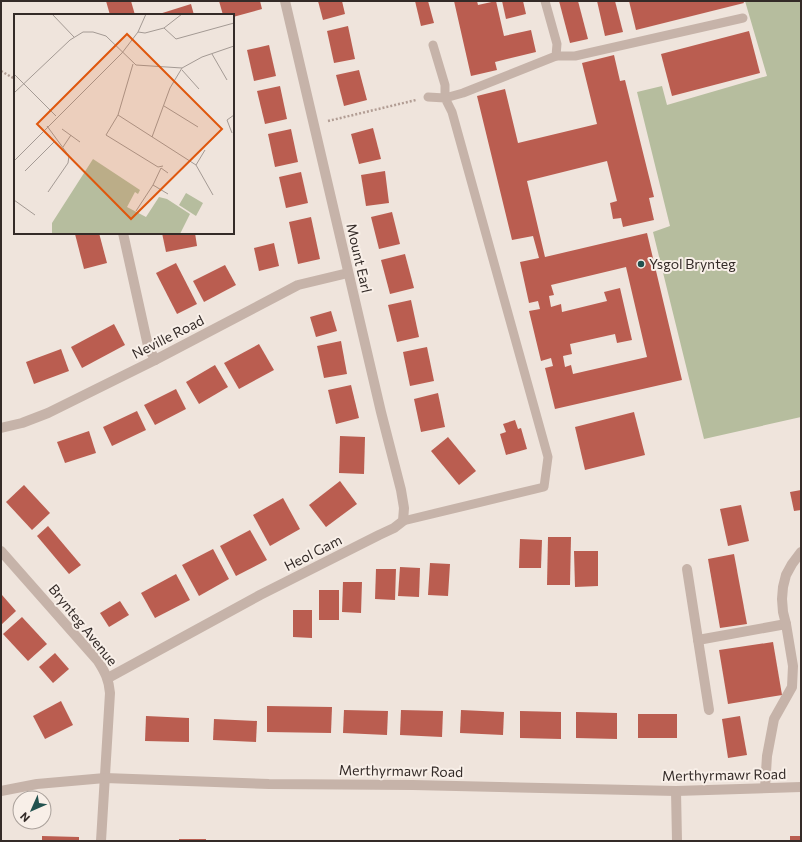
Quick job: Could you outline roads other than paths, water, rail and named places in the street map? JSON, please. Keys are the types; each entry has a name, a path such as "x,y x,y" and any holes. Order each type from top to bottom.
{"street":[{"name":"Mount Earl","path":"285,1 348,273 401,490 404,508 403,521"},
{"path":"123,234 148,346 155,360"},
{"name":"Neville Road","path":"1,428 22,423 48,413 155,360 298,286 348,273"},
{"name":"Heol Gam","path":"108,678 260,595 380,536 403,521"},
{"name":"Brynteg Avenue","path":"1,551 98,662 108,678 110,693 101,841"},
{"path":"765,788 767,756 774,719 796,687 782,606 783,587 786,575 801,552"},
{"path":"687,569 709,710"},
{"path":"698,640 786,624"},
{"name":"Merthyrmawr Road","path":"1,791 37,784 105,778 269,784 413,785 676,791 801,787"},
{"path":"676,791 677,841"}],"lane":[{"path":"545,1 556,44 556,56"},
{"path":"428,97 446,98 463,93 556,56 575,56 743,18"},
{"path":"433,45 445,85 446,98"},
{"name":"Heol Gam","path":"403,521 544,487 548,457 452,112 446,98"}],"place":[{"name":"Ysgol Brynteg","path":"641,264"}]}
